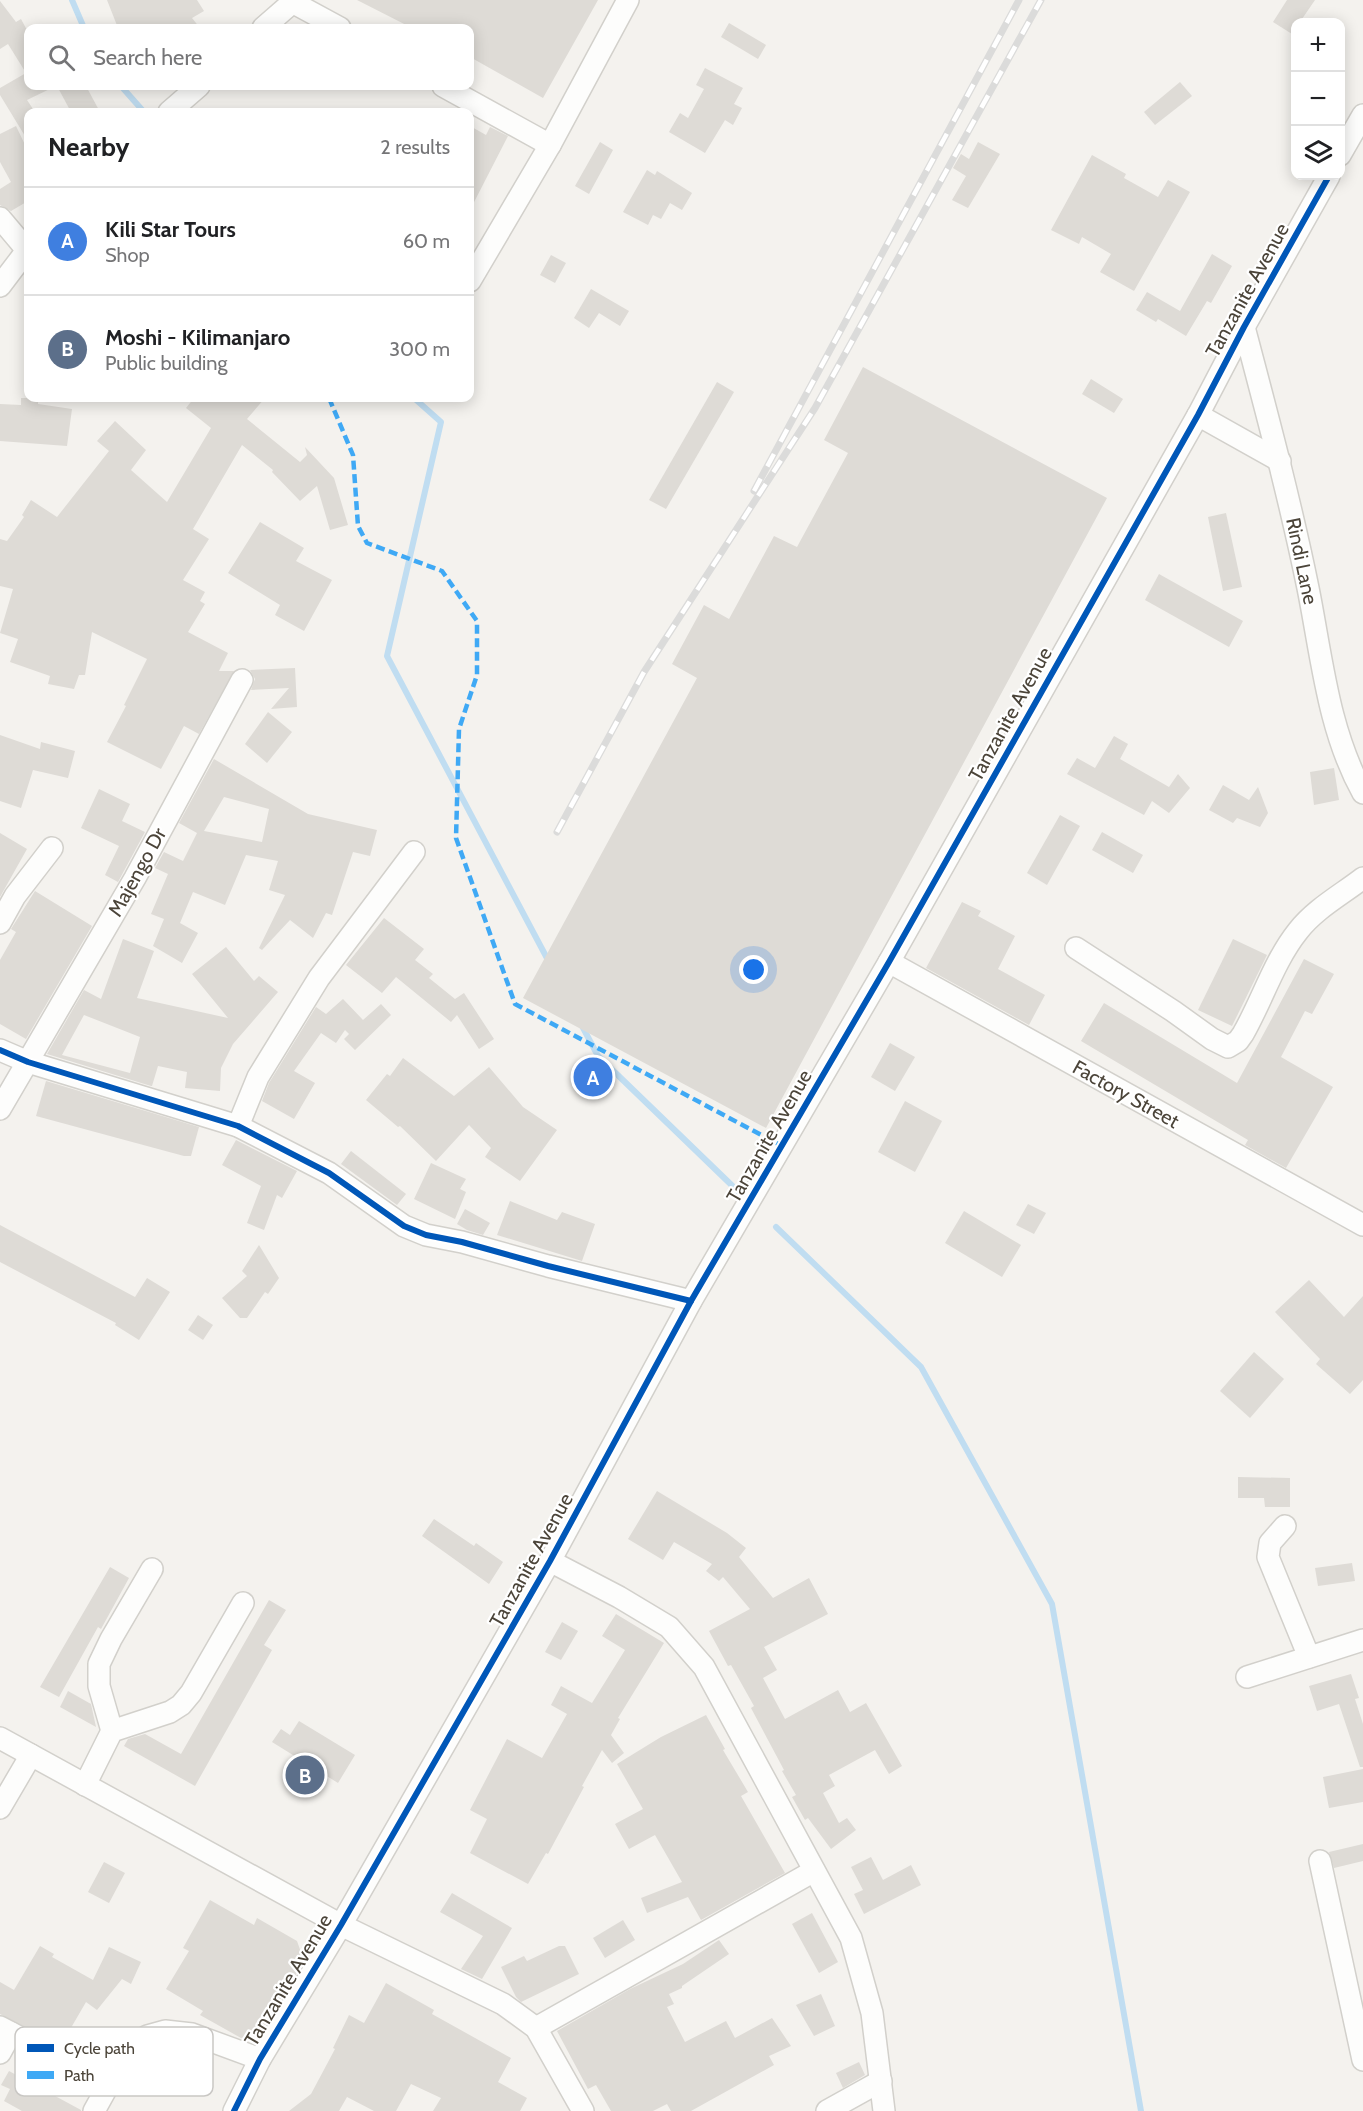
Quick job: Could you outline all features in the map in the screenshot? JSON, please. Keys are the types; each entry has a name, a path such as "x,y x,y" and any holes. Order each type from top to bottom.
{"street":[{"path":"474,274 550,145 628,0"},
{"path":"267,24 293,1 333,24"},
{"path":"174,108 194,90"},
{"path":"450,90 550,145"},
{"path":"1345,148 1363,115"},
{"name":"Tanzanite Avenue","path":"234,2111 260,2059 340,1926 550,1561 691,1301 889,962 1198,415 1244,327 1327,180"},
{"path":"0,218 24,245"},
{"path":"0,286 24,254"},
{"name":"Rindi Lane","path":"1244,327 1280,461 1308,587 1332,719 1351,771 1363,793"},
{"path":"1198,415 1280,461"},
{"name":"Majengo Dr","path":"0,1108 135,878 242,680"},
{"path":"0,924 15,896 52,848"},
{"path":"238,1126 258,1077 320,978 414,852"},
{"path":"1076,948 1212,1039 1228,1047 1238,1041 1243,1034 1281,957 1297,931 1316,913 1363,878"},
{"name":"Factory Street","path":"889,962 1363,1225"},
{"path":"0,1050 28,1062 238,1126 329,1173 404,1226 426,1235 462,1242 691,1301"},
{"path":"1285,1526 1270,1543 1268,1557 1309,1657"},
{"path":"550,1561 619,1597 669,1627 704,1667 850,1938 872,2013 885,2111"},
{"path":"85,1785 112,1731 99,1686 99,1664 152,1569"},
{"path":"112,1731 170,1713 181,1705 191,1693 243,1603"},
{"path":"1247,1677 1363,1640"},
{"path":"0,1737 340,1926 503,2004 536,2028 583,2111"},
{"path":"0,1808 31,1755"},
{"path":"1320,1861 1363,2060"},
{"path":"536,2028 814,1871"},
{"path":"0,2053 5,2030"},
{"path":"213,2042 260,2059"},
{"path":"827,2111 881,2081"},
{"path":"94,2111 102,2096"}],"building":[{"path":"107,0 197,0 204,11 192,18 197,24 116,24"},
{"path":"357,0 598,0 543,98 474,59 474,24 404,24"},
{"path":"1287,0 1315,0 1303,18 1291,18 1291,33 1273,22"},
{"path":"0,1 16,22 21,19 24,25 24,70 8,44 0,49"},
{"path":"729,23 766,45 758,59 721,37"},
{"path":"705,68 743,88 734,104 742,108 733,125 725,120 705,153 669,132 680,113 688,118 704,89 696,85"},
{"path":"24,74 24,90 48,90 27,100 32,108 24,108 24,134 0,95 0,88"},
{"path":"1180,82 1192,96 1155,125 1144,112"},
{"path":"59,90 88,90 98,108 69,108"},
{"path":"16,126 24,143 24,203 11,211 0,205 0,189 11,182 0,162 0,134"},
{"path":"490,127 508,136 474,202 474,128 486,135"},
{"path":"600,142 613,150 589,194 575,186"},
{"path":"978,142 1000,154 968,208 952,200 966,176 953,168 961,154 969,159"},
{"path":"1092,155 1126,174 1124,178 1158,197 1168,180 1190,192 1134,291 1100,272 1111,254 1082,237 1079,244 1051,230"},
{"path":"647,170 655,175 657,171 692,193 682,210 670,203 661,219 653,215 648,225 623,212"},
{"path":"1212,254 1232,266 1211,303 1207,301 1186,336 1158,319 1156,322 1136,310 1147,292 1180,311"},
{"path":"551,255 566,263 555,283 540,275"},
{"path":"591,289 629,311 620,326 599,313 589,328 574,318"},
{"path":"863,367 1107,498 766,1128 523,998 697,678 672,664 704,605 729,619 774,536 797,547 848,453 824,440"},
{"path":"1091,379 1123,399 1114,413 1082,394"},
{"path":"717,382 734,392 666,509 649,500"},
{"path":"21,398 24,398 24,402 38,402 38,404 72,409 67,446 0,441 0,404 21,405"},
{"path":"191,402 262,402 247,419 300,462 307,455 305,447 334,478 348,525 330,530 317,486 300,501 272,472 273,470 242,445 193,529 209,539 183,580 205,592 200,601 205,604 188,632 228,653 219,671 234,671 199,734 184,726 161,769 107,742 147,659 92,632 85,675 79,675 74,689 48,684 50,676 10,662 18,639 0,633 13,589 0,586 0,539 7,541 24,517 22,515 31,500 57,517 109,451 97,441 115,421 146,450 131,470 167,502 211,428 186,408"},
{"path":"1226,513 1242,587 1223,591 1208,517"},
{"path":"260,522 304,548 296,561 332,580 304,631 275,615 280,605 228,573"},
{"path":"1159,574 1243,621 1229,647 1145,600"},
{"path":"295,668 297,707 271,709 289,688 251,690 255,679 250,670"},
{"path":"268,712 292,732 267,763 245,744"},
{"path":"0,735 40,749 41,742 75,751 68,778 33,770 21,808 0,801"},
{"path":"1114,736 1128,744 1120,759 1169,787 1178,774 1190,788 1169,813 1152,801 1144,815 1067,774 1077,758 1095,768"},
{"path":"214,759 308,814 377,830 370,856 353,852 332,915 326,913 313,938 290,920 262,950 259,948 285,895 269,890 278,861 246,855 225,905 193,892 180,923 198,933 182,963 153,946 164,919 151,914 168,874 155,868 164,852 183,861 197,833 179,823","holes":["224,797 269,809 262,842 204,831"]},
{"path":"1334,768 1339,800 1314,805 1310,772"},
{"path":"1223,785 1249,800 1258,787 1268,813 1260,827 1237,818 1233,823 1209,810"},
{"path":"99,789 130,804 122,821 145,832 118,882 105,875 119,846 81,828"},
{"path":"1060,815 1080,826 1047,885 1027,873"},
{"path":"1102,832 1143,855 1133,873 1092,850"},
{"path":"0,833 27,849 0,897"},
{"path":"35,891 92,926 26,1039 0,1024 0,960 16,932 11,929"},
{"path":"962,902 981,911 978,916 1015,936 998,969 1045,995 1029,1025 926,968"},
{"path":"384,918 424,949 415,960 433,974 429,978 455,999 464,993 494,1039 479,1049 457,1015 451,1022 396,977 382,993 346,965"},
{"path":"123,939 154,951 137,998 228,1018 192,974 226,947 254,981 259,976 278,992 233,1044 221,1068 220,1091 185,1088 187,1072 158,1066 151,1086 47,1054 84,990 101,999","holes":["84,1015 140,1037 130,1073 62,1055"]},
{"path":"1233,939 1267,955 1232,1026 1198,1010"},
{"path":"1304,959 1334,974 1312,1014 1305,1011 1281,1057 1333,1087 1286,1168 1245,1145 1248,1140 1081,1041 1104,1003 1237,1083"},
{"path":"343,999 363,1020 381,1004 391,1015 355,1050 344,1039 349,1034 345,1030 336,1043 321,1033 294,1071 315,1083 294,1119 262,1101 269,1083 316,1007 326,1014"},
{"path":"890,1043 915,1057 895,1091 871,1077"},
{"path":"403,1058 454,1096 489,1067 523,1107 557,1130 520,1181 485,1157 491,1148 469,1125 436,1161 400,1126 398,1127 366,1100 387,1074 390,1076"},
{"path":"46,1081 199,1127 191,1156 36,1116"},
{"path":"905,1101 942,1121 915,1172 878,1152"},
{"path":"236,1140 297,1171 282,1198 277,1195 264,1230 247,1223 261,1186 222,1165"},
{"path":"351,1151 406,1194 397,1205 341,1164"},
{"path":"431,1163 466,1179 460,1189 466,1192 455,1219 414,1199"},
{"path":"510,1201 557,1220 562,1212 595,1224 582,1261 497,1235"},
{"path":"1028,1204 1046,1213 1034,1234 1016,1225"},
{"path":"465,1209 490,1223 483,1235 457,1224"},
{"path":"964,1211 1021,1245 1002,1277 945,1243"},
{"path":"0,1225 135,1297 147,1278 170,1292 139,1340 115,1325 116,1323 0,1262"},
{"path":"259,1245 279,1278 268,1294 265,1292 247,1318 240,1318 222,1298 247,1276 242,1271"},
{"path":"1309,1280 1344,1317 1363,1296 1363,1380 1350,1394 1316,1364 1320,1359 1275,1312"},
{"path":"198,1315 213,1325 203,1340 188,1330"},
{"path":"1254,1352 1284,1379 1250,1418 1220,1391"},
{"path":"1238,1477 1290,1478 1290,1507 1265,1507 1264,1498 1238,1498"},
{"path":"657,1491 727,1533 746,1548 739,1557 773,1598 809,1578 828,1614 764,1647 777,1670 763,1678 785,1719 838,1690 850,1712 866,1703 902,1766 889,1774 875,1750 829,1775 835,1786 823,1793 839,1823 847,1818 856,1830 831,1849 808,1818 805,1820 792,1797 796,1795 751,1708 754,1706 709,1631 750,1609 723,1577 719,1581 706,1571 712,1564 674,1542 663,1560 628,1539"},
{"path":"434,1519 474,1546 476,1543 503,1562 489,1584 422,1536"},
{"path":"1352,1563 1355,1581 1318,1586 1315,1568"},
{"path":"110,1567 129,1578 101,1629 98,1627 59,1697 40,1687"},
{"path":"269,1600 286,1610 264,1645 272,1650 195,1786 124,1746 128,1739 145,1734 181,1754"},
{"path":"616,1614 664,1643 618,1718 620,1719 611,1735 624,1753 612,1763 602,1750 548,1854 546,1853 528,1884 470,1853 487,1819 470,1810 507,1739 542,1758 567,1714 551,1705 561,1686 592,1703 625,1650 602,1636"},
{"path":"562,1622 578,1631 561,1660 545,1652"},
{"path":"1351,1674 1359,1698 1355,1699 1363,1724 1363,1767 1360,1767 1339,1704 1317,1711 1309,1686"},
{"path":"68,1691 91,1704 96,1727 60,1707"},
{"path":"706,1715 725,1749 723,1750 748,1792 741,1796 785,1873 701,1920 688,1897 647,1913 641,1898 682,1882 655,1835 629,1849 615,1824 643,1809 617,1764 661,1737"},
{"path":"299,1721 355,1755 338,1783 272,1742 281,1729 290,1735"},
{"path":"1363,1769 1363,1802 1329,1808 1323,1777"},
{"path":"1363,1844 1363,1861 1334,1868 1329,1852"},
{"path":"871,1857 883,1880 911,1865 921,1885 864,1914 854,1894 863,1890 851,1867"},
{"path":"104,1862 125,1873 109,1903 88,1892"},
{"path":"452,1893 512,1928 482,1979 461,1969 483,1936 440,1912"},
{"path":"210,1900 254,1925 257,1918 297,1941 304,1961 260,2034 241,2038 200,2015 203,2011 166,1989 189,1951 183,1948"},
{"path":"812,1913 838,1962 819,1973 792,1924"},
{"path":"623,1920 635,1940 605,1958 593,1938"},
{"path":"719,1940 729,1954 682,1988 669,1994 674,2004 667,2007 685,2042 726,2021 735,2038 772,2018 791,2046 769,2056 774,2065 691,2111 671,2111 667,2104 653,2111 611,2111 596,2085 588,2089 557,2031 630,1989 683,1964"},
{"path":"40,1946 54,1954 52,1957 93,1980 109,1947 141,1962 131,1984 122,1979 97,2010 86,2002 71,2027 26,2027 0,2014 0,1982 14,1990"},
{"path":"559,1946 565,1946 579,1974 521,2002 516,1997 501,1967 524,1956 527,1961"},
{"path":"386,1983 434,2010 432,2014 511,2058 498,2082 527,2098 520,2111 433,2111 441,2098 411,2084 396,2111 374,2111 347,2097 339,2111 289,2111 311,2094 335,2049 333,2048 349,2015 364,2023"},
{"path":"821,1994 835,2026 814,2036 796,2005"},
{"path":"859,2062 865,2075 843,2088 836,2073"},
{"path":"9,2071 15,2074 15,2096 55,2096 81,2111 22,2111 4,2101 10,2089 1,2085"}],"waterway":[{"path":"72,0 82,24"},
{"path":"125,90 140,108"},
{"path":"418,402 441,422 387,656 549,962"},
{"path":"581,1024 598,1056 746,1199"},
{"path":"776,1227 921,1367 1052,1604 1141,2111"}],"railway":[{"path":"754,491 1019,0"},
{"path":"557,832 644,672 815,408 1041,0"}],"marked path":[{"path":"331,402 353,455 358,526 367,543 442,571 477,621 477,675 459,729 456,838 515,1004 782,1146"}],"cycle path":[{"path":"234,2111 260,2059 341,1925 550,1561 691,1301 889,962 1198,415 1244,327 1327,180"},
{"path":"0,1050 28,1062 238,1126 329,1173 404,1226 426,1235 462,1242 691,1301"}],"place":[{"name":"Kili Star Tours","path":"593,1077"},
{"name":"Moshi - Kilimanjaro","path":"305,1775"}]}
